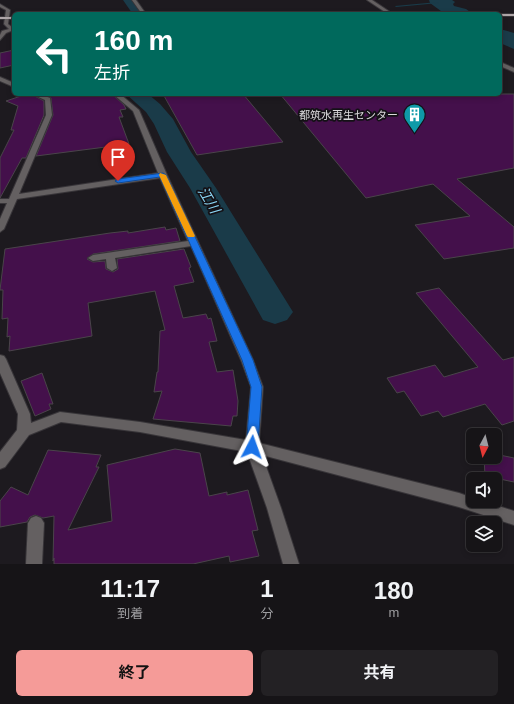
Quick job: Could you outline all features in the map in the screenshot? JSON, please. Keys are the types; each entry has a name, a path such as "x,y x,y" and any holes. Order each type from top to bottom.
{"main road":[{"path":"0,15 12,18"},
{"path":"0,18 12,15"},
{"path":"502,15 514,15"},
{"path":"502,18 514,18"}],"street":[{"path":"134,0 143,12"},
{"path":"369,0 388,12"},
{"path":"0,5 8,10 6,24 12,30"},
{"path":"0,39 4,32 12,31"},
{"path":"502,65 514,70"},
{"path":"0,79 12,84"},
{"path":"0,229 49,116 48,99 40,96"},
{"path":"118,96 136,110 163,175 247,360 257,387 252,447 274,508 291,564"},
{"path":"0,201 163,175"},
{"path":"94,258 194,243"},
{"path":"110,256 112,268"},
{"path":"0,359 24,414 24,431"},
{"path":"0,463 24,431 60,417 140,427 252,447 459,500 514,518"},
{"path":"34,564 36,523"}],"water":[{"path":"429,0 452,0 455,2 453,4 454,6 466,9 470,12 442,12 430,3"},
{"path":"502,30 514,33 514,49 502,44"}],"building":[{"path":"12,50 12,65 0,68 0,53"},
{"name":"都筑水再生センター","path":"502,94 514,94 514,168 457,179 514,227 514,248 444,259 415,225 470,216 433,184 366,198 282,96 502,96"},
{"path":"21,96 35,96 44,101 44,115 26,158 22,158 0,198 0,158 14,130 11,130 18,106 6,101"},
{"path":"48,96 114,96 124,105 126,109 120,110 123,117 119,117 129,144 36,156 53,115 51,98"},
{"path":"164,96 245,96 283,142 197,155"},
{"path":"165,227 166,230 176,228 180,241 93,254 87,259 93,262 105,261 106,269 113,272 118,269 117,259 184,249 191,267 189,268 194,282 174,286 183,318 206,314 208,319 211,318 217,341 209,342 217,372 233,370 238,401 237,416 233,416 231,426 153,419 162,391 154,392 158,372 160,331 165,330 155,291 88,303 92,336 9,351 10,336 7,337 8,318 2,319 3,290 0,290 5,249 110,233 128,231 128,233"},
{"path":"439,288 503,360 514,357 514,421 502,425 485,404 443,417 438,411 421,416 404,391 397,393 387,378 435,365 444,377 478,367 416,293"},
{"path":"42,373 53,404 49,404 51,409 35,416 21,381"},
{"path":"175,449 200,453 209,496 227,492 227,495 248,490 258,530 252,531 259,556 230,562 229,556 193,564 54,564 54,516 43,518 35,515 30,517 27,522 0,527 0,501 11,487 28,495 48,450 101,455 96,467 99,467 68,530 112,521 107,465"},
{"path":"502,455 514,458 514,482 502,480 502,472 485,472 484,464 502,464"}],"waterway":[{"name":"江川","path":"129,0 137,10"},
{"path":"396,6 438,3"},
{"name":"江川","path":"138,96 153,108 165,124 179,152 203,188 275,312"}],"slow traffic":[{"path":"162,175 191,236"}],"place":[{"name":"都筑水再生センター","path":"414,134"}],"route":[{"path":"118,181 163,175 247,360 257,387 252,447"}]}
